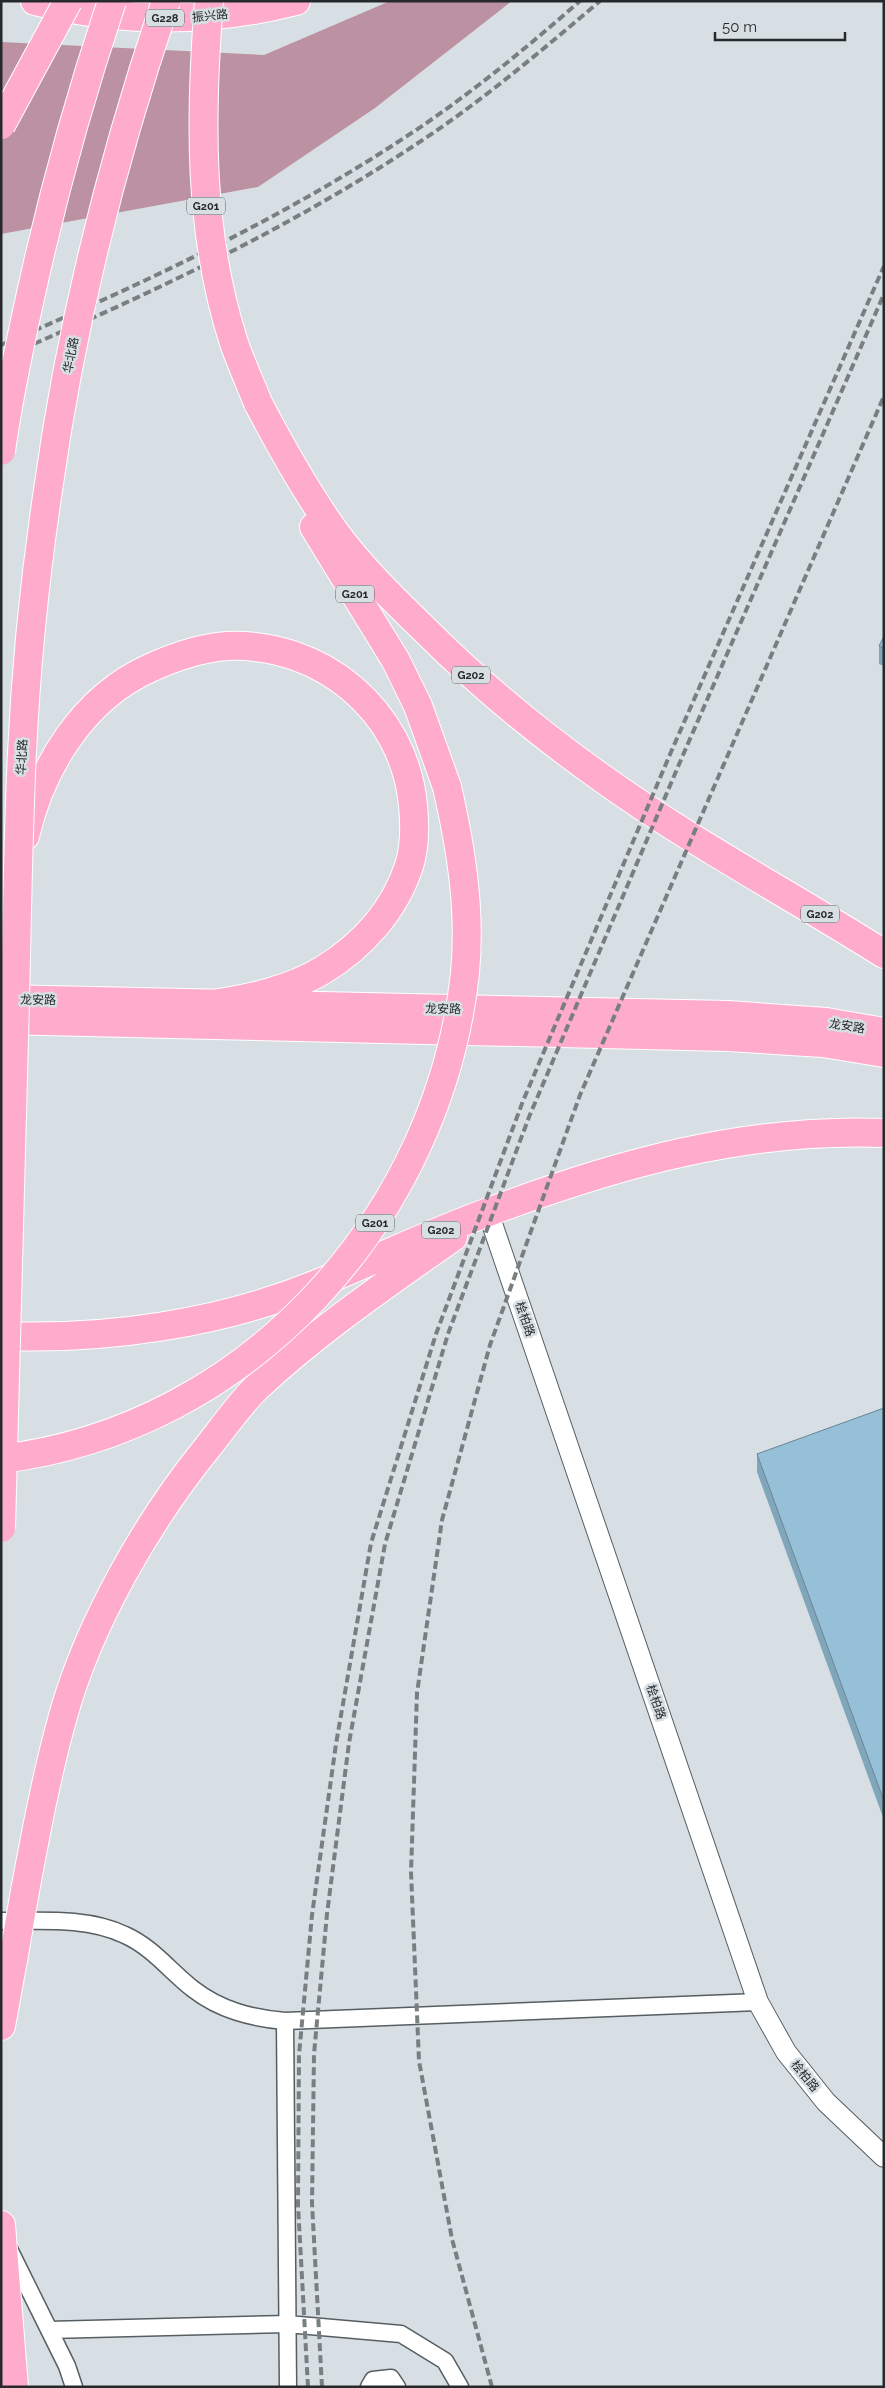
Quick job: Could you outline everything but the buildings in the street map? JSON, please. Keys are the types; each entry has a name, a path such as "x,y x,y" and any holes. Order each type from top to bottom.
{"highway":[{"name":"振兴路","path":"35,1 80,11 133,17 189,18 260,10 296,1"},
{"path":"1,124 68,1"},
{"path":"1,451 18,357 44,236 85,80 112,1"},
{"name":"华北路","path":"1,1528 18,867 22,750 32,621 47,493 60,409 80,308 107,194 142,73 166,1"},
{"name":"G201","path":"1,1459 59,1448 109,1432 153,1414 227,1372 265,1344 332,1279 361,1244 387,1205 433,1112 452,1049 465,971 467,931 464,882 458,836 447,787 433,743 396,661 316,532 299,499 234,343 208,227 204,180 202,87 209,1"},
{"name":"G202","path":"258,403 294,470 335,532 395,601 460,665 528,723 600,777 755,876 884,954"},
{"path":"18,867 34,800 51,764 90,710 114,689 142,672 194,651 226,646 254,647 286,653 314,662 339,677 368,701 389,731 401,757 412,790 415,828 409,864 398,893 378,923 354,948 322,971 288,986 261,995 213,1004"},
{"name":"龙安路","path":"1,999 728,1015 826,1022 884,1032"},
{"name":"龙安路","path":"1,1020 728,1037 824,1043 884,1053"},
{"name":"G202","path":"1,1336 33,1337 88,1334 156,1327 211,1317 316,1285 426,1236 488,1212 639,1162 710,1146 778,1136 855,1132 884,1133"},
{"path":"1,2026 48,1770 64,1713 86,1654 119,1583 145,1536 182,1479 254,1390 296,1352 351,1309 488,1212"},
{"path":"2,2231 14,2387"}],"street":[{"name":"桧柏路","path":"488,1212 758,2002 786,2052 826,2102 884,2157"},
{"path":"1,1920 65,1922 101,1927 124,1934 142,1944 193,1989 214,2003 245,2015 285,2022 758,2002"},
{"path":"285,2022 288,2387"},
{"path":"2,2231 67,2366 74,2387"},
{"path":"49,2330 287,2324 401,2334 445,2361 460,2387"},
{"path":"368,2387 372,2380 391,2378 397,2387"}],"shaded area":[{"path":"390,1 512,1 375,108 258,187 1,234 1,42 264,55"}],"railway":[{"path":"1,345 105,299 207,250 258,224 356,168 404,138 473,90 580,1"},
{"path":"1,358 108,311 213,261 316,206 415,145 463,112 600,1"},
{"path":"308,2387 298,2205 299,2055 312,1915 336,1744 371,1543 436,1334 523,1101 671,752 884,266"},
{"path":"322,2387 312,2203 314,2054 327,1914 349,1743 385,1544 448,1334 529,1117 683,755 884,294"},
{"path":"492,2387 452,2239 419,2061 411,1872 417,1693 442,1520 490,1345 580,1095 884,396"}]}
